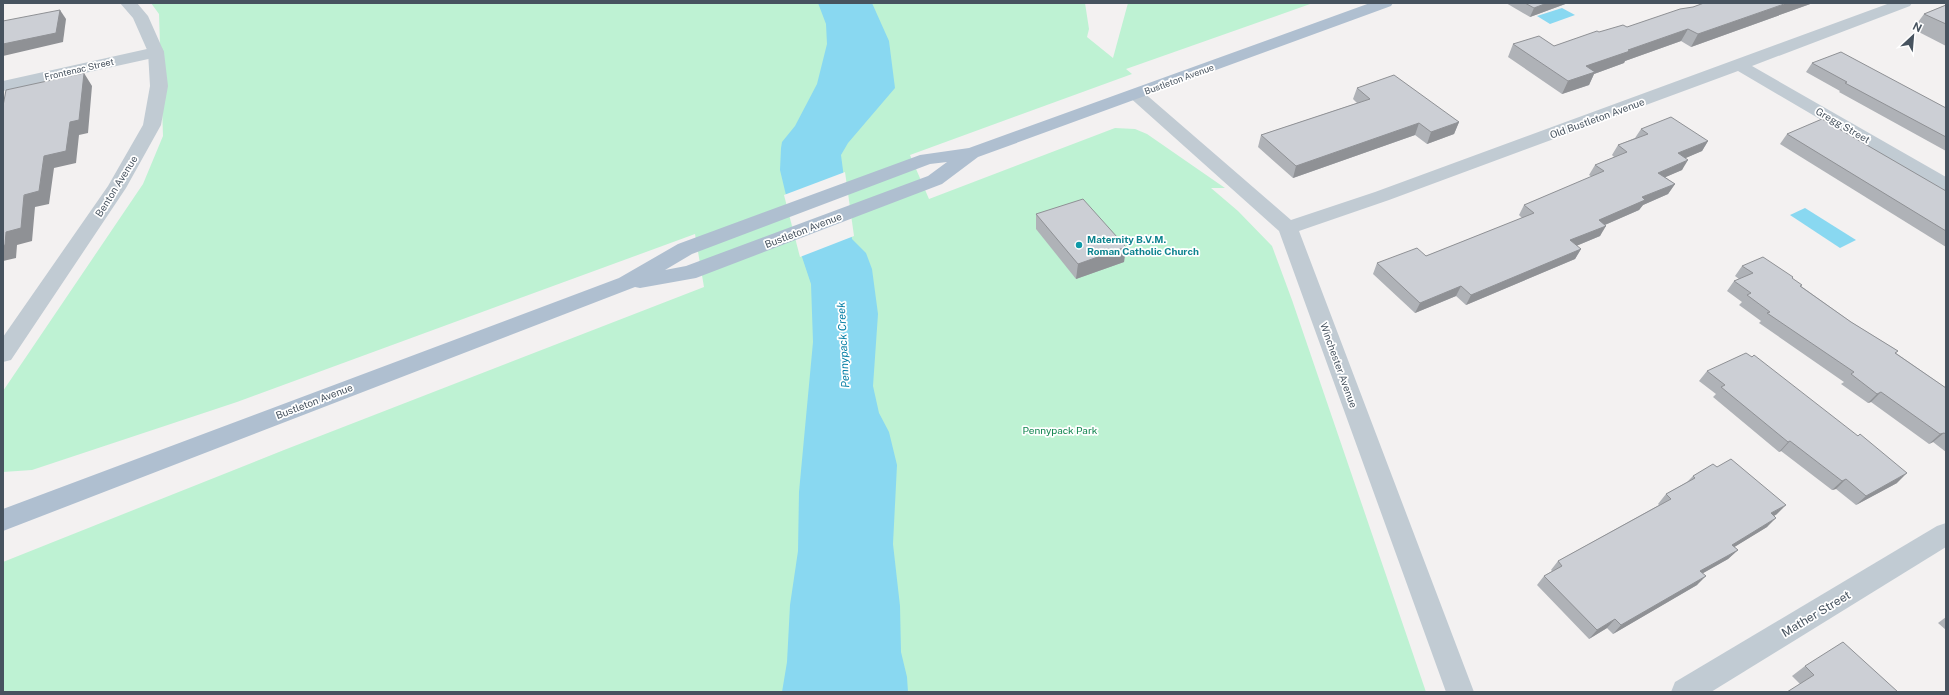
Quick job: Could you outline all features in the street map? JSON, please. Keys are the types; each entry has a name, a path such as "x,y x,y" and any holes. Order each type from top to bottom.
{"main road":[{"name":"Bustleton Avenue","path":"3,520 626,283 685,250 927,159 972,154 1385,3"},
{"name":"Bustleton Avenue","path":"626,283 689,273 935,180 972,154"}],"street":[{"name":"Benton Avenue","path":"3,354 116,188 152,125 159,86 156,52 140,16 128,3"},
{"name":"Old Bustleton Avenue","path":"1288,228 1397,191 1739,66 1895,4"},
{"name":"Frontenac Street","path":"3,86 156,52"},
{"name":"Gregg Street","path":"1739,66 1946,185"},
{"name":"Winchester Avenue","path":"1136,95 1288,228 1460,692"},
{"name":"Mather Street","path":"1685,692 1946,534"}],"green space":[{"name":"Pennypack Park","path":"151,3 1085,3 1089,29 1087,37 1113,58 1128,3 1313,3 1126,69 1132,74 910,155 929,199 1115,128 1135,129 1147,134 1225,188 1211,188 1238,211 1272,246 1292,300 1426,692 3,692 3,562 284,450 704,287 695,234 237,402 32,470 3,472 3,391 143,184 163,136 159,14"}],"water":[{"name":"Pennypack Creek","path":"818,3 872,3 889,41 895,88 848,143 841,155 852,239 866,253 872,269 878,314 873,386 879,413 889,432 897,465 893,544 900,606 901,652 907,677 908,692 782,692 787,662 790,605 798,551 799,492 813,342 811,284 802,257 780,170 781,148 782,142 795,126 817,84 827,44 826,24"},
{"path":"1562,8 1575,15 1550,24 1537,16"},
{"path":"1805,208 1856,240 1840,248 1790,215"}],"pier":[{"path":"845,172 854,236 800,257 784,195"}],"building":[{"path":"1525,3 1547,3 1534,8"},
{"path":"1704,3 1787,3 1698,34 1688,29 1628,50 1630,51 1586,66 1595,72 1568,81 1513,44 1539,36 1554,46 1597,31 1599,32 1623,25 1627,27 1680,9 1693,7"},
{"path":"1946,5 1946,24 1924,14"},
{"path":"60,10 56,33 3,44 3,21"},
{"path":"1841,52 1946,108 1946,137 1845,83 1847,82 1812,63"},
{"path":"84,73 79,120 70,122 66,151 44,156 39,191 24,195 21,228 6,232 5,245 3,246 3,106 6,90"},
{"path":"1394,75 1459,122 1431,132 1419,123 1296,166 1261,135 1370,99 1357,88"},
{"path":"1671,117 1708,141 1678,153 1688,160 1658,173 1675,184 1642,197 1645,200 1599,220 1606,226 1570,240 1581,249 1471,295 1461,286 1420,303 1377,263 1417,248 1426,256 1534,213 1524,205 1604,171 1595,165 1627,152 1618,145 1648,134 1641,129"},
{"path":"1822,119 1946,191 1946,231 1787,134"},
{"name":"Maternity B.V.M. Roman Catholic Church","path":"1083,199 1126,247 1078,264 1036,214"},
{"path":"1763,257 1793,277 1792,278 1802,285 1800,286 1851,322 1898,351 1895,353 1946,388 1946,434 1940,434 1881,392 1877,394 1851,374 1854,372 1767,313 1770,312 1747,295 1751,293 1734,281 1753,273 1742,266"},
{"path":"1746,353 1752,357 1754,355 1858,436 1860,434 1907,473 1866,496 1846,479 1842,481 1790,441 1788,442 1721,387 1725,385 1707,371"},
{"path":"1731,459 1786,505 1771,513 1776,518 1732,545 1738,550 1700,571 1706,576 1621,625 1615,619 1597,630 1544,576 1562,566 1558,561 1671,499 1666,494 1695,478 1693,476 1713,464 1717,467"},
{"path":"1843,642 1898,692 1787,692 1814,675 1805,666"}],"place":[{"name":"Maternity B.V.M. Roman Catholic Church","path":"1079,245"}]}
